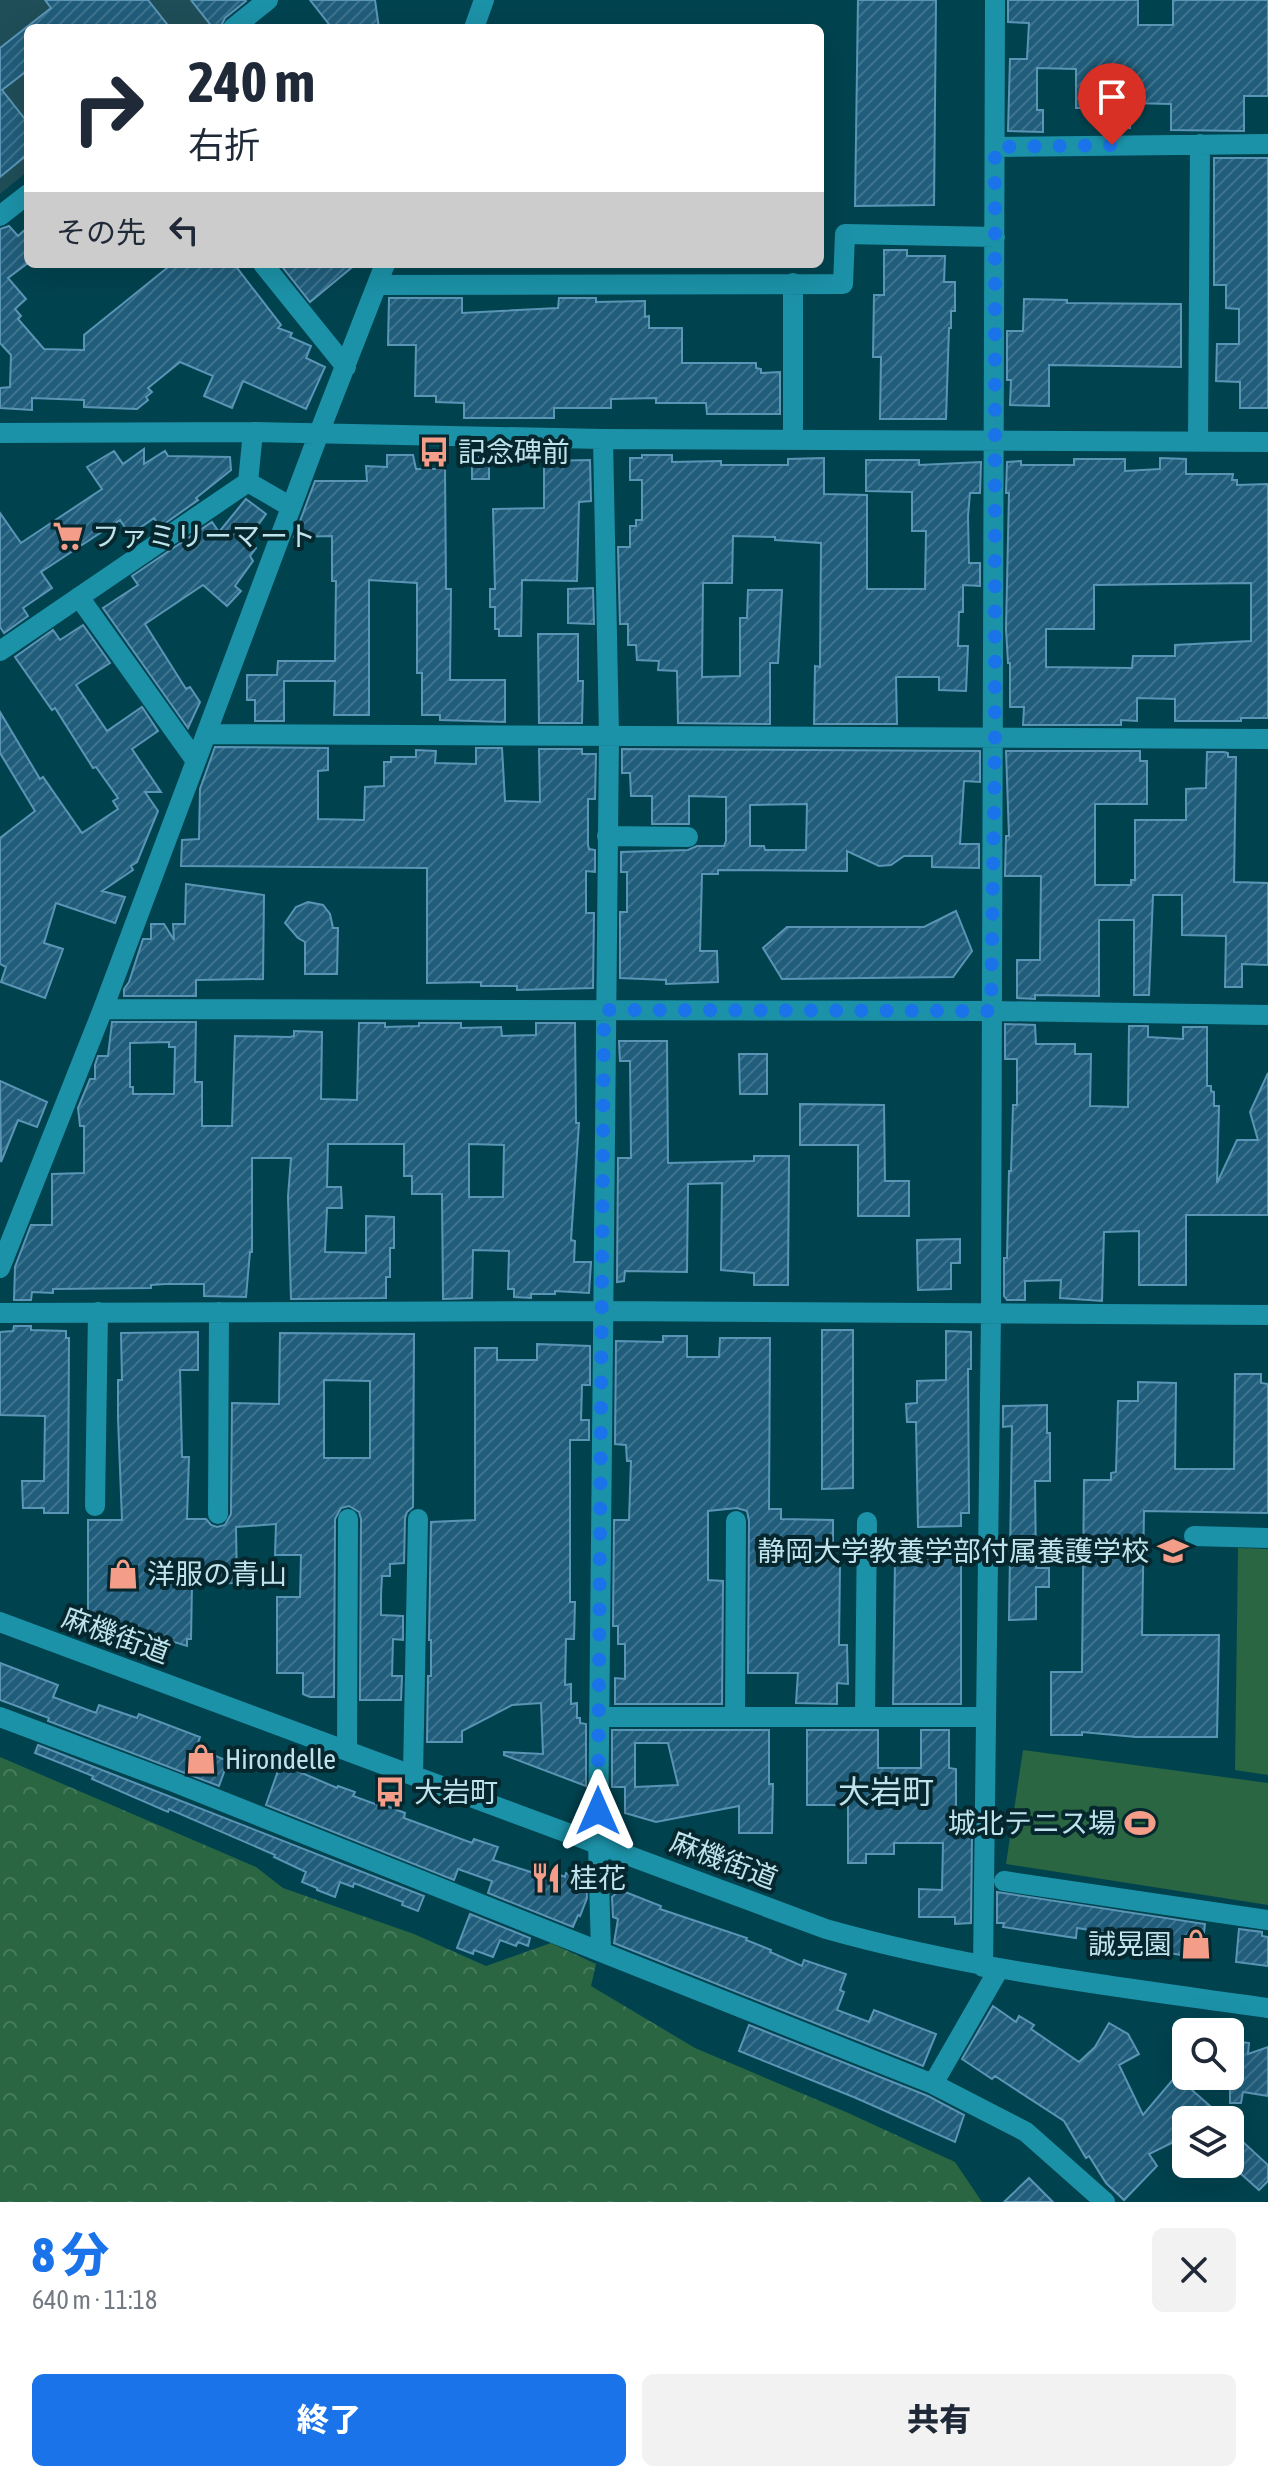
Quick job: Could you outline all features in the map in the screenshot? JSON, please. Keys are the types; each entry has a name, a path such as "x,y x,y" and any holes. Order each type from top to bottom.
{"street":[{"path":"238,24 268,0"},
{"path":"475,24 484,0"},
{"path":"933,2084 991,1968 986,1717 995,739 995,0"},
{"path":"1198,441 1200,144"},
{"path":"995,147 1268,144"},
{"path":"0,216 24,197"},
{"path":"377,285 843,284 845,234 995,237"},
{"path":"266,268 346,367"},
{"path":"0,1268 103,1009 383,268"},
{"path":"793,283 793,439"},
{"path":"0,433 253,432 603,439 1268,442"},
{"path":"248,482 253,432"},
{"path":"601,1951 598,1843 609,735 603,439"},
{"path":"248,482 291,507"},
{"path":"0,651 248,482"},
{"path":"79,597 196,761"},
{"path":"207,734 1268,739"},
{"path":"607,836 688,837"},
{"path":"103,1009 991,1011 1268,1015"},
{"path":"0,1313 602,1311 1268,1315"},
{"path":"95,1506 98,1312"},
{"path":"218,1514 219,1312"},
{"path":"347,1750 348,1519"},
{"path":"413,1775 418,1519"},
{"path":"735,1717 736,1521"},
{"path":"865,1717 867,1522"},
{"path":"1194,1536 1268,1538"},
{"name":"麻機街道","path":"0,1622 826,1929 896,1949 991,1968 1268,2008"},
{"path":"0,1717 171,1781 933,2084 1026,2132 1097,2198"},
{"path":"599,1717 986,1717"},
{"path":"1004,1881 1268,1920"}],"shaded area":[{"path":"0,0 237,0 208,24 24,24 24,174 0,194"}],"green space":[{"path":"1238,1548 1268,1549 1268,1775 1235,1770"},
{"name":"城北テニス場","path":"1023,1750 1268,1783 1268,1905 1006,1864"},
{"path":"0,1757 256,1867 283,1888 414,1934 486,1966 551,1943 596,1964 591,1986 695,2048 955,2162 982,2202 0,2202"}],"building":[{"path":"45,0 148,0 167,24 31,24 51,8"},
{"path":"191,0 246,1 222,24 210,24"},
{"path":"310,0 375,0 378,24 329,24"},
{"path":"858,0 936,0 934,205 855,206"},
{"path":"1008,0 1138,0 1138,25 1173,25 1173,0 1268,0 1268,96 1244,96 1244,131 1171,130 1171,104 1130,103 1130,128 1110,127 1110,108 1076,108 1076,69 1037,68 1037,110 1043,110 1043,132 1008,131 1010,59 1027,59 1029,23 1008,22"},
{"path":"24,29 24,73 2,90 24,118 24,157 0,177 0,48"},
{"path":"1214,158 1268,158 1268,408 1240,408 1240,382 1216,381 1217,344 1239,344 1239,309 1226,308 1226,285 1214,285"},
{"path":"9,226 18,236 24,231 24,266 8,278 26,299 15,309 21,316 18,319 44,349 84,350 84,335 167,268 237,268 281,325 278,328 311,346 306,358 325,367 306,409 243,381 232,408 204,396 213,376 180,362 148,388 152,392 146,397 148,400 137,409 84,407 84,400 32,398 32,410 0,408 0,388 10,387 11,355 0,343 0,229"},
{"path":"884,250 907,250 907,256 945,256 944,282 955,282 955,311 951,311 949,328 946,419 880,419 881,357 873,357 874,295 884,295"},
{"path":"283,268 351,268 310,302"},
{"path":"389,298 462,298 462,313 558,308 559,298 596,298 596,302 645,301 649,328 682,328 682,363 756,363 761,373 780,372 780,414 707,414 706,403 656,403 656,398 611,399 611,408 554,408 554,418 464,418 464,403 436,402 436,396 415,396 416,345 388,345"},
{"path":"1024,299 1067,300 1067,303 1181,304 1181,367 1049,365 1049,406 1010,405 1007,331 1023,331"},
{"path":"144,449 144,464 165,451 168,456 230,457 231,470 196,498 198,500 160,527 154,518 130,535 120,520 41,572 52,588 23,608 28,616 4,633 0,627 0,513 21,543 102,489 87,467 114,451 123,464"},
{"path":"387,455 413,455 416,469 445,469 446,589 451,589 450,680 505,680 505,722 440,720 440,715 422,715 422,673 417,673 417,583 369,580 369,715 334,715 335,681 284,681 284,721 255,721 255,700 247,700 247,675 277,675 278,661 335,661 336,581 332,581 332,536 294,537 315,481 367,481 366,466 387,467"},
{"path":"642,455 672,455 672,462 721,461 721,465 788,465 788,459 824,458 824,494 867,495 867,589 925,589 926,531 912,531 912,492 866,491 866,460 919,460 919,465 981,462 980,493 970,493 968,516 969,563 980,563 980,586 963,585 963,612 959,612 958,646 968,646 966,691 939,690 939,677 896,677 897,724 814,724 815,666 820,667 821,543 733,536 732,583 703,583 702,677 740,676 740,618 747,618 748,590 782,590 778,663 770,663 770,724 678,723 677,671 658,670 659,661 637,660 636,645 628,645 628,624 620,624 618,547 630,547 630,526 636,526 636,520 642,520 642,480 630,480 630,458 642,458"},
{"path":"472,457 489,457 489,479 472,479"},
{"path":"1160,458 1186,459 1186,474 1233,474 1232,480 1237,480 1237,485 1268,484 1268,718 1175,721 1175,699 1137,698 1137,721 1121,720 1121,725 1023,725 1024,707 1010,707 1006,629 1007,462 1074,465 1074,459 1125,459 1125,471 1160,469","holes":["1251,583 1251,641 1175,645 1175,656 1133,656 1132,668 1046,667 1046,629 1094,629 1094,585"]},
{"path":"590,460 591,501 579,502 577,581 522,580 521,636 499,636 499,629 495,629 495,607 490,607 490,589 495,589 493,509 544,508 544,461"},
{"path":"246,499 266,514 246,542 256,548 250,556 253,561 235,586 241,591 227,606 203,585 145,624 186,689 190,687 200,702 188,728 103,608 138,585 132,576 212,522 219,532"},
{"path":"593,588 594,624 568,623 568,589"},
{"path":"83,625 110,663 76,685 107,731 142,707 158,731 132,749 161,792 145,792 158,811 137,862 131,866 133,870 102,891 125,897 115,923 56,903 44,943 63,949 45,998 1,982 6,967 0,964 0,838 35,811 0,753 0,712 40,779 43,777 82,833 118,809 113,801 118,798 96,767 93,768 55,708 52,710 15,657 53,630 60,640"},
{"path":"538,634 578,634 578,681 583,681 582,723 539,723"},
{"path":"215,747 328,748 328,770 318,771 318,819 364,820 365,787 384,786 384,762 391,762 391,757 416,757 416,750 436,751 435,763 476,764 476,748 502,748 505,801 540,802 539,749 582,749 582,754 596,754 595,799 588,799 588,845 589,849 595,850 595,872 586,871 586,913 594,913 593,988 517,990 517,986 481,986 481,982 427,983 427,868 181,866 182,840 199,839 200,789"},
{"path":"622,749 980,751 980,782 964,781 960,844 979,844 979,868 932,867 932,856 904,856 891,865 879,866 847,851 847,871 718,870 718,874 702,874 700,951 717,951 718,982 666,984 666,980 620,978 620,912 627,912 627,872 621,872 621,852 688,850 697,846 724,846 726,841 726,797 689,796 689,824 652,824 652,796 631,796 630,773 622,773","holes":["807,804 806,850 765,850 764,846 750,846 750,805"]},
{"path":"1006,751 1140,751 1140,761 1147,761 1147,804 1095,804 1095,885 1131,885 1131,880 1135,880 1135,820 1186,820 1186,789 1206,788 1207,752 1224,752 1228,753 1228,757 1236,757 1234,882 1268,883 1268,965 1242,964 1242,987 1225,987 1226,936 1182,935 1182,895 1153,895 1149,995 1134,995 1134,920 1099,920 1099,996 1035,995 1035,999 1017,998 1017,960 1040,960 1041,876 1005,876 1006,836 1009,836"},
{"path":"186,884 264,895 263,979 196,980 196,996 124,996 143,939 151,939 151,924 164,924 174,940 173,924 185,924"},
{"path":"308,902 323,905 330,914 333,928 338,928 337,974 305,974 305,942 285,923 296,907"},
{"path":"956,911 972,951 953,977 782,979 763,948 787,927 924,927"},
{"path":"112,1022 196,1022 195,1082 202,1082 202,1126 232,1126 235,1036 290,1037 294,1036 294,1031 322,1032 321,1099 357,1100 359,1023 385,1023 385,1027 461,1023 461,1028 501,1027 502,1036 536,1035 536,1023 575,1023 576,1123 579,1123 571,1240 575,1241 574,1262 591,1262 589,1293 555,1291 555,1294 531,1294 531,1298 514,1297 514,1289 508,1289 509,1251 473,1250 472,1298 443,1299 442,1194 412,1194 412,1176 404,1176 404,1144 328,1144 327,1187 341,1187 342,1208 327,1208 325,1252 366,1253 366,1216 394,1217 394,1248 390,1248 386,1298 291,1299 288,1197 291,1158 252,1158 252,1252 246,1297 204,1296 204,1284 165,1284 151,1285 151,1288 53,1289 53,1293 32,1292 31,1300 14,1300 15,1267 31,1225 52,1225 52,1174 84,1173 84,1126 80,1126 78,1108 90,1079 95,1079 98,1056 108,1056","holes":["169,1042 169,1047 175,1047 174,1094 133,1094 133,1087 130,1087 130,1043","469,1144 504,1145 503,1197 469,1197"]},
{"path":"1005,1024 1035,1025 1036,1044 1075,1044 1075,1054 1091,1054 1090,1106 1128,1107 1129,1026 1148,1026 1148,1037 1183,1039 1183,1027 1207,1027 1207,1086 1211,1086 1214,1092 1214,1106 1219,1106 1217,1183 1237,1140 1258,1140 1250,1112 1268,1073 1268,1215 1186,1215 1186,1285 1139,1285 1139,1231 1104,1232 1102,1301 1060,1298 1061,1280 1025,1281 1025,1300 1007,1300 1004,1296 1004,1258 1007,1258 1013,1105 1017,1105 1017,1059 1005,1059"},
{"path":"619,1041 667,1041 668,1163 754,1161 754,1156 789,1156 788,1285 754,1285 754,1273 721,1270 722,1183 688,1184 687,1272 625,1271 624,1281 617,1282 618,1158 631,1158 630,1061 620,1061"},
{"path":"739,1054 767,1054 767,1094 740,1094"},
{"path":"0,1081 47,1102 37,1127 18,1120 1,1162"},
{"path":"800,1104 884,1105 885,1181 909,1181 909,1216 858,1216 858,1145 800,1145"},
{"path":"960,1239 960,1263 951,1263 951,1289 918,1290 917,1240"},
{"path":"14,1326 66,1331 66,1338 69,1338 68,1513 44,1513 44,1508 23,1508 22,1481 44,1481 45,1416 0,1415 0,1332 13,1331"},
{"path":"822,1330 853,1330 853,1488 822,1489"},
{"path":"946,1331 971,1332 971,1369 968,1369 969,1513 961,1513 961,1526 918,1527 916,1422 907,1422 906,1404 917,1403 917,1381 946,1380"},
{"path":"198,1332 198,1370 180,1370 182,1457 189,1457 187,1519 206,1519 217,1527 225,1525 231,1514 232,1403 279,1404 280,1333 414,1334 413,1507 405,1518 404,1563 390,1564 390,1576 382,1576 381,1595 381,1615 403,1616 403,1640 393,1639 392,1676 402,1676 401,1700 360,1700 361,1519 359,1512 349,1506 341,1508 335,1519 334,1697 303,1694 303,1673 277,1673 277,1597 300,1597 301,1555 275,1555 276,1524 236,1527 237,1583 192,1584 191,1639 187,1639 187,1646 158,1637 158,1642 88,1616 88,1520 122,1520 118,1418 118,1380 122,1380 121,1333","holes":["324,1380 370,1381 370,1458 324,1458"]},
{"path":"663,1336 687,1336 687,1357 719,1357 720,1338 770,1338 769,1509 781,1509 781,1519 833,1520 833,1563 840,1563 839,1645 847,1645 848,1684 837,1683 837,1704 796,1703 798,1673 748,1673 749,1521 747,1511 737,1508 708,1511 708,1580 723,1581 722,1704 615,1704 615,1678 625,1679 625,1644 618,1644 618,1626 613,1626 614,1520 629,1520 631,1461 627,1461 626,1445 615,1444 616,1341 663,1342"},
{"path":"537,1344 590,1346 590,1385 582,1385 581,1420 589,1420 589,1440 570,1440 570,1602 575,1602 574,1639 566,1639 565,1685 571,1684 571,1704 577,1703 577,1718 580,1718 580,1723 586,1724 586,1786 504,1755 504,1752 543,1754 541,1703 512,1705 462,1731 462,1742 427,1742 428,1676 431,1676 431,1522 475,1520 475,1348 497,1348 497,1360 537,1360"},
{"path":"1235,1374 1261,1374 1261,1383 1268,1384 1268,1513 1144,1511 1142,1635 1219,1635 1217,1737 1136,1737 1082,1732 1082,1735 1051,1735 1051,1672 1082,1672 1084,1480 1111,1480 1111,1473 1116,1472 1118,1401 1138,1401 1138,1382 1176,1383 1175,1469 1234,1469"},
{"path":"1047,1405 1050,1481 1035,1481 1036,1568 1049,1568 1049,1587 1036,1587 1036,1619 1009,1620 1012,1426 1003,1427 1003,1406"},
{"path":"961,1557 961,1704 893,1704 895,1560"},
{"path":"0,1663 58,1685 53,1697 96,1713 99,1705 137,1718 139,1714 200,1737 196,1748 228,1761 219,1786 0,1700"},
{"path":"612,1730 769,1730 769,1784 773,1784 772,1833 739,1833 739,1806 656,1822 625,1813 625,1787 612,1787","holes":["635,1743 668,1743 678,1785 635,1787"]},
{"path":"807,1730 878,1730 878,1768 921,1768 921,1730 949,1730 949,1768 956,1769 956,1834 972,1834 971,1923 955,1924 955,1917 919,1917 919,1889 942,1890 943,1843 894,1843 894,1854 866,1854 866,1863 848,1863 848,1805 807,1805"},
{"path":"38,1745 424,1896 418,1911 354,1883 353,1887 340,1882 335,1897 317,1890 302,1882 306,1872 275,1855 35,1753"},
{"path":"279,1768 295,1770 337,1788 355,1792 353,1796 405,1813 404,1818 472,1843 474,1839 498,1847 493,1860 534,1873 537,1866 586,1881 587,1898 580,1916 573,1927 488,1893 492,1881 458,1869 454,1880 266,1805"},
{"path":"620,1890 661,1906 660,1909 747,1938 802,1966 804,1960 846,1974 840,1990 844,1992 837,2010 869,2022 874,2010 936,2034 923,2066 614,1943 618,1919 613,1917 612,1897"},
{"path":"997,1892 1205,1924 1201,1958 1155,1951 1157,1941 1077,1928 1076,1938 1003,1927 1004,1923 997,1923"},
{"path":"470,1914 530,1938 528,1946 518,1942 516,1946 500,1940 493,1957 457,1948"},
{"path":"1239,1929 1262,1932 1262,1936 1268,1937 1268,1966 1236,1962"},
{"path":"993,2006 1016,2022 1019,2016 1034,2025 1031,2029 1079,2062 1095,2047 1109,2023 1128,2034 1139,2054 1119,2065 1143,2115 1172,2081 1172,2090 1192,2090 1210,2106 1172,2106 1172,2143 1149,2154 1157,2166 1124,2200 1106,2183 1089,2156 1086,2158 1064,2121 995,2076 992,2079 962,2059"},
{"path":"749,2025 928,2096 964,2115 955,2142 739,2051"},
{"path":"1244,2042 1249,2043 1248,2054 1268,2047 1268,2096 1243,2092 1241,2103 1230,2103 1230,2090 1244,2090"},
{"path":"1244,2143 1268,2165 1268,2181 1259,2190 1244,2177"},
{"path":"1029,2178 1053,2202 1004,2202"}],"place":[{"name":"記念碑前","path":"434,452"},
{"name":"ファミリーマート","path":"68,536"},
{"name":"静岡大学教養学部付属養護学校","path":"1173,1551"},
{"name":"洋服の青山","path":"123,1574"},
{"name":"Hirondelle","path":"201,1759"},
{"name":"大岩町","path":"390,1792"},
{"name":"城北テニス場","path":"1140,1823"},
{"name":"桂花","path":"546,1878"},
{"name":"誠晃園","path":"1196,1944"}],"district":[{"name":"大岩町","path":"886,1792"}],"route":[{"path":"598,1811 604,1010 991,1011 995,739 995,147 1112,145"}]}
